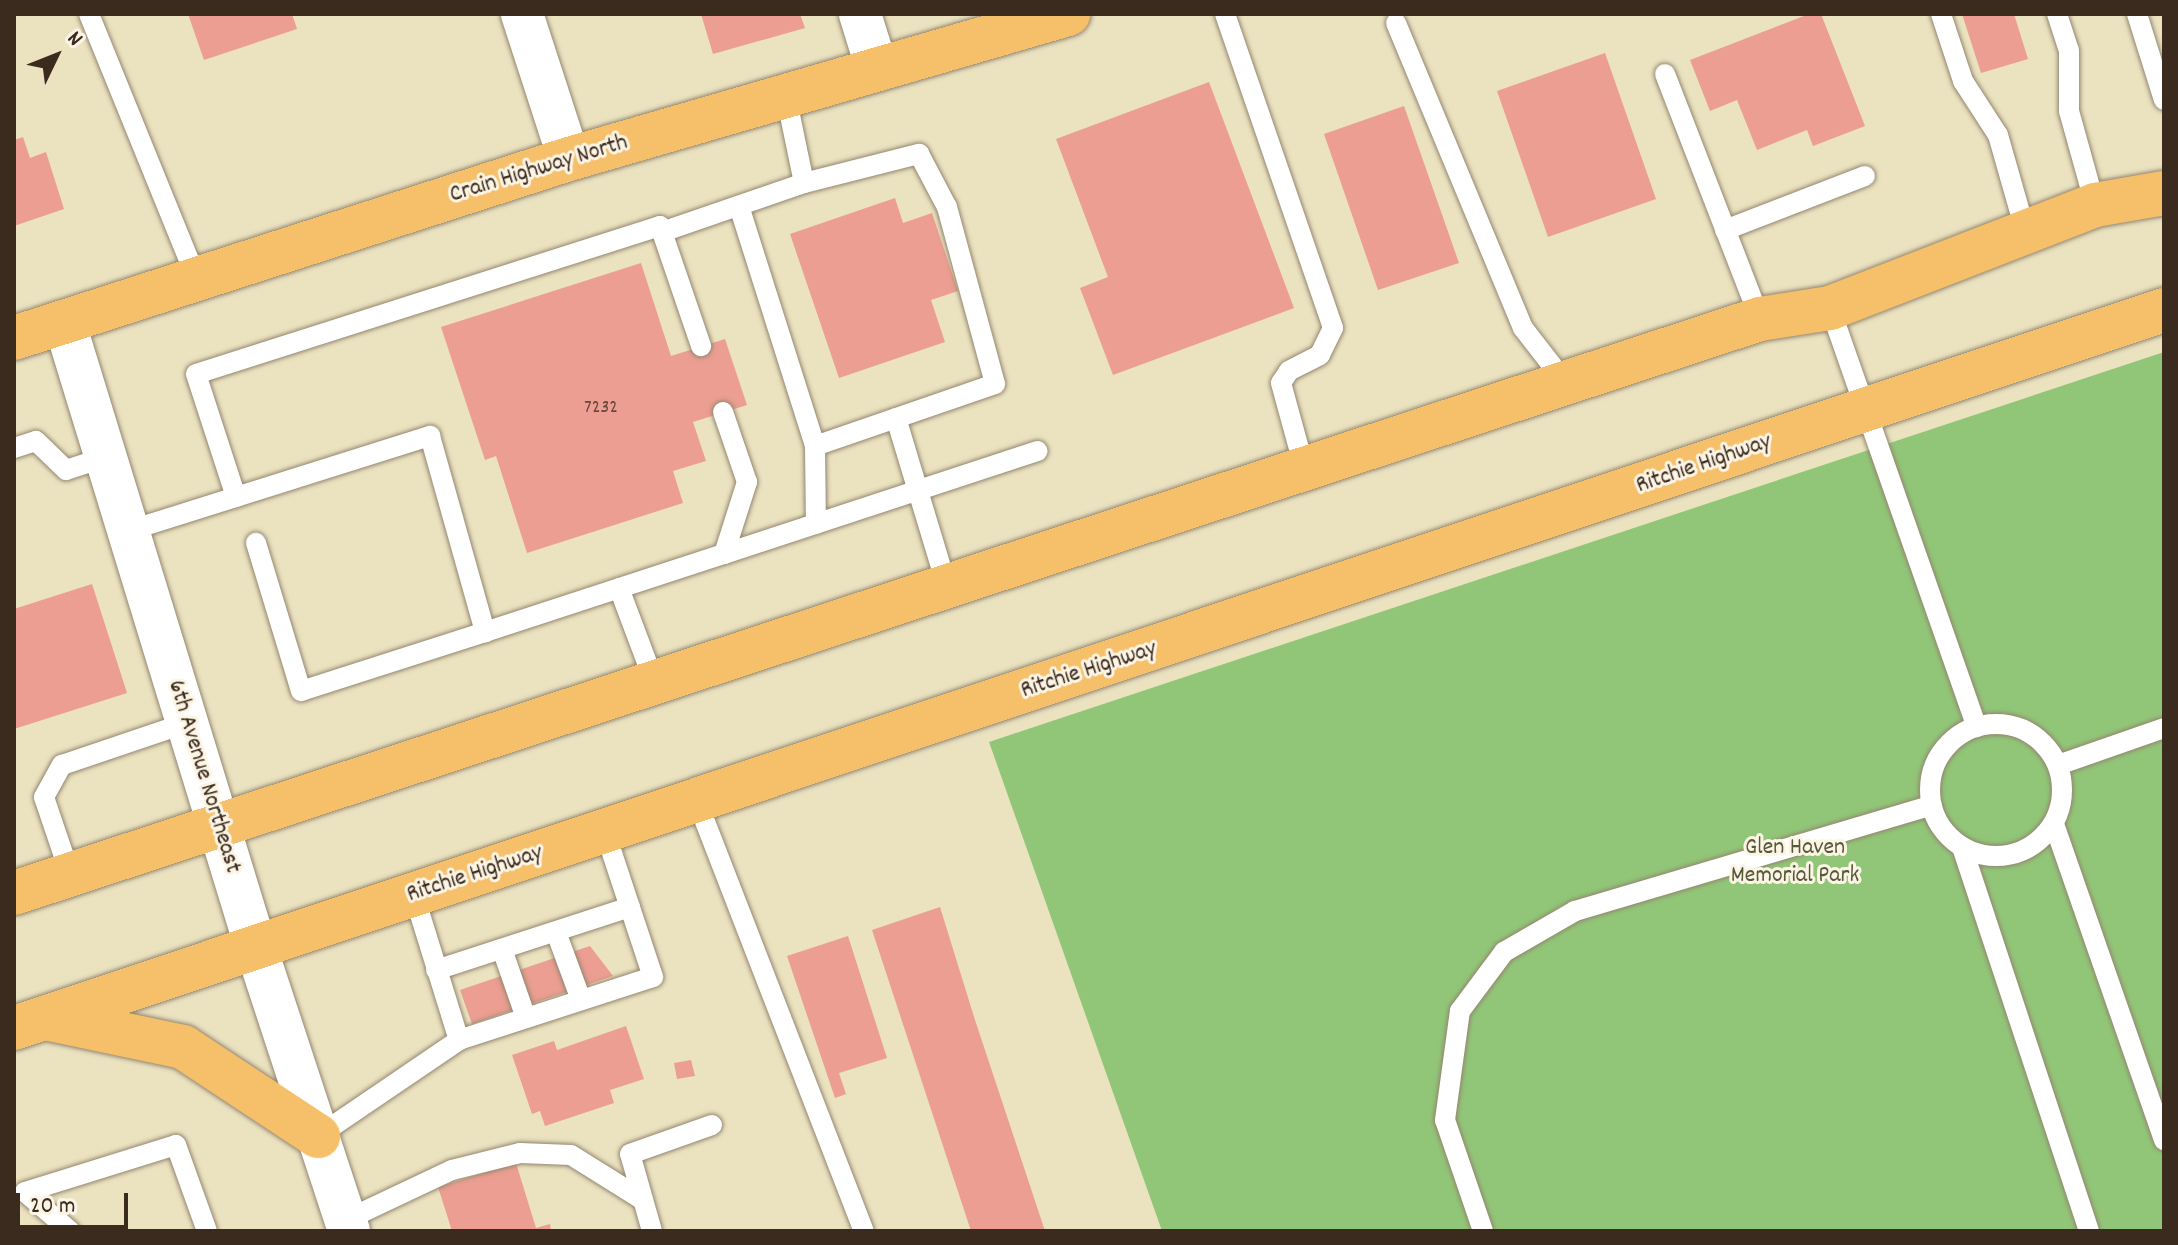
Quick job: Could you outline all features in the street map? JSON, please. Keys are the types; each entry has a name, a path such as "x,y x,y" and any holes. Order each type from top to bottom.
{"main road":[{"name":"Crain Highway North","path":"14,338 569,159 1068,14"},
{"path":"14,893 1760,319 1830,308 2095,205 2164,193"},
{"name":"Ritchie Highway","path":"29,1023 2164,310"},
{"path":"29,1023 183,1047 318,1136"}],"street":[{"path":"522,14 569,159"},
{"path":"860,14 877,69"},
{"name":"6th Avenue Northeast","path":"64,321 217,824 348,1226"}],"lane":[{"path":"89,14 196,278"},
{"path":"1225,14 1333,328 1320,355 1289,371 1281,383 1304,467"},
{"path":"1941,14 1963,81 1998,135 2025,230"},
{"path":"2057,14 2069,50 2069,111 2095,205"},
{"path":"2137,14 2156,44 2164,100"},
{"path":"1396,23 1523,328 1565,382"},
{"path":"1665,74 1760,319"},
{"path":"786,96 804,183"},
{"path":"662,232 804,183 919,154 947,207 995,384 815,446"},
{"path":"1725,230 1865,176"},
{"path":"739,206 815,446 816,524"},
{"path":"236,497 196,374 660,226 701,346"},
{"path":"1830,308 1977,727"},
{"path":"723,412 747,482 724,554"},
{"path":"896,418 947,587"},
{"path":"128,531 430,436 485,632"},
{"path":"14,448 36,441 66,470 106,457"},
{"path":"256,543 301,691 1037,451"},
{"path":"619,588 655,684"},
{"path":"70,874 44,797 62,765 186,723"},
{"path":"1962,847 2003,857 2023,852 2054,824 2062,795 2058,765 2048,748 2015,727 1977,727 1959,735 1934,766 1932,805 1938,822 1962,847 2089,1231"},
{"path":"2058,765 2164,728"},
{"path":"697,801 864,1231"},
{"path":"1483,1231 1445,1120 1460,1011 1504,952 1575,911 1932,805"},
{"path":"2054,824 2164,1140"},
{"path":"318,1136 459,1040 653,977 605,832"},
{"path":"414,895 459,1040"},
{"path":"436,970 630,907"},
{"path":"556,932 581,1000"},
{"path":"502,949 526,1018"},
{"path":"652,1231 630,1154 712,1125"},
{"path":"70,1231 25,1192 176,1145 207,1231"},
{"path":"348,1226 452,1170 520,1153 571,1155 643,1200"}],"green space":[{"name":"Glen Haven Memorial Park","path":"2164,352 2164,1231 1162,1231 989,742"}],"building":[{"path":"188,14 292,14 297,29 204,60"},
{"path":"701,14 800,14 805,28 713,54"},
{"path":"1809,14 1821,14 1865,126 1813,146 1807,130 1757,150 1737,100 1710,111 1690,60"},
{"path":"1962,14 2014,14 2028,59 1981,73"},
{"path":"1605,53 1656,199 1548,237 1497,91"},
{"path":"1209,82 1294,308 1113,375 1080,288 1108,277 1056,139"},
{"path":"1404,106 1459,263 1378,290 1324,134"},
{"path":"23,137 30,158 46,152 64,209 14,226 14,140"},
{"path":"895,198 903,223 932,213 958,291 931,300 945,342 839,378 790,234"},
{"path":"641,263 671,356 725,339 747,405 693,422 706,461 673,471 683,503 527,553 496,456 485,460 441,327"},
{"path":"92,584 127,693 14,729 14,609"},
{"path":"940,907 1045,1231 971,1231 872,930"},
{"path":"848,936 887,1058 839,1073 846,1094 835,1098 787,956"},
{"path":"590,946 613,976 472,1024 460,990"},
{"path":"626,1026 644,1079 610,1090 614,1103 545,1126 540,1111 532,1114 512,1055 554,1041 557,1050"},
{"path":"691,1060 695,1076 677,1079 674,1063"},
{"path":"516,1163 536,1228 550,1224 551,1231 452,1231 438,1187"}]}
